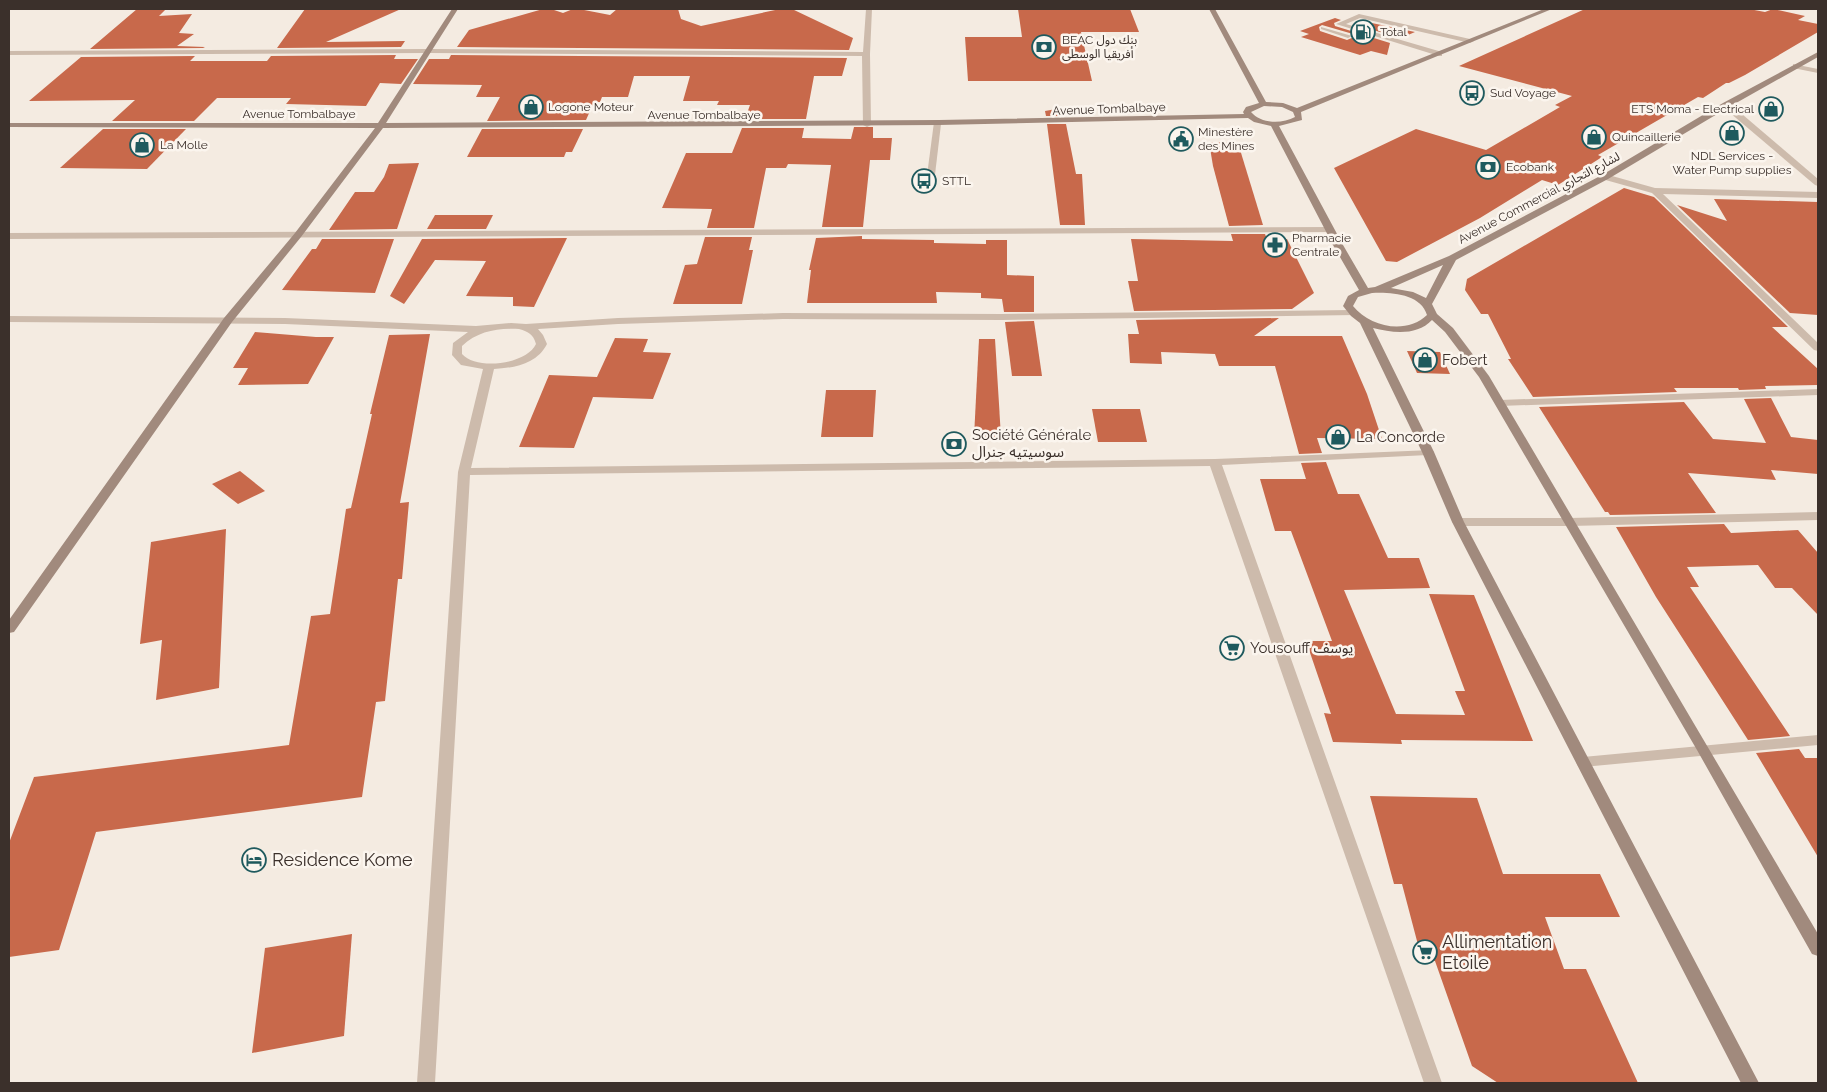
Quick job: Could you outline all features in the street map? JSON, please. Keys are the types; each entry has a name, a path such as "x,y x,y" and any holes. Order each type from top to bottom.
{"street":[{"path":"9,629 228,320 298,235 380,126 455,9"},
{"path":"867,125 866,54 869,9"},
{"path":"1212,9 1263,104"},
{"path":"1297,111 1299,118 1296,120 1274,124 1255,120 1247,112 1249,109 1263,104 1283,106 1297,111 1549,9"},
{"path":"1439,54 1339,24 1359,16 1470,41"},
{"path":"1323,28 1352,37"},
{"path":"1343,34 1356,29"},
{"path":"1361,39 1427,59"},
{"path":"1388,47 1400,42"},
{"path":"9,53 429,51 866,54"},
{"name":"Avenue Commercial لشارع التجاري","path":"1377,290 1452,258 1605,177 1726,105 1818,54"},
{"path":"1796,66 1818,71"},
{"path":"1726,105 1818,182"},
{"name":"Avenue Tombalbaye","path":"9,125 867,125 1250,116"},
{"path":"930,184 937,124"},
{"path":"1274,124 1330,230 1365,291"},
{"path":"1605,177 1655,191 1818,195"},
{"path":"1655,191 1818,348"},
{"path":"9,236 1330,230"},
{"path":"1452,258 1429,310 1427,323 1416,328 1381,327 1364,322 1352,313 1348,306 1349,300 1365,291 1377,290 1411,295 1429,310 1449,330 1484,376 1704,750 1818,949"},
{"path":"9,319 228,320 400,324 483,329 504,326 523,327 618,321 783,316 1002,317 1352,313"},
{"path":"1364,322 1428,452 1458,522 1750,1083"},
{"path":"483,329 467,336 457,345 457,355 465,363 489,368 517,363 536,353 541,341 538,335 523,327"},
{"path":"426,1083 464,472 489,368"},
{"path":"1500,403 1818,392"},
{"path":"464,472 1215,462 1428,452"},
{"path":"1215,462 1433,1083"},
{"path":"1458,522 1570,522 1818,516"},
{"path":"1583,762 1818,740"}],"building":[{"path":"137,9 166,9 159,16 192,14 179,33 194,34 177,46 205,47 90,49"},
{"path":"305,9 401,9 326,42 405,41 401,47 277,48"},
{"path":"543,9 551,9 563,13 579,9 610,15 617,9 678,9 681,19 701,26 780,9 792,9 853,38 849,50 457,47 469,30"},
{"path":"1018,9 1130,9 1139,32 1081,32 1092,81 968,81 965,37 1022,37"},
{"path":"1585,9 1749,9 1765,12 1773,9 1805,16 1798,20 1818,24 1818,32 1745,75 1726,83 1703,98 1698,97 1598,155 1602,157 1558,185 1542,180 1480,218 1397,262 1386,261 1334,168 1416,129 1486,150 1560,107 1555,105 1572,96 1459,66"},
{"path":"1335,18 1341,20 1334,23 1335,26 1390,43 1387,55 1371,51 1360,55 1301,37 1309,34 1300,31","holes":["1322,25 1353,34 1354,37 1347,40 1320,31 1319,27"]},
{"path":"1367,22 1415,32 1401,38 1352,24 1358,25"},
{"path":"396,55 394,59 418,59 401,84 380,83 366,106 286,104 291,98 217,98 194,121 112,121 135,100 29,101 81,57 195,56 190,61 267,61 271,56"},
{"path":"451,55 847,58 842,76 814,76 806,119 745,119 750,105 717,105 719,101 683,101 690,76 634,76 628,97 602,97 600,102 594,102 586,120 487,121 500,97 476,97 482,85 413,84 429,59 449,59"},
{"path":"1062,108 1064,116 1046,116 1045,111"},
{"path":"1047,124 1066,124 1076,174 1082,174 1085,225 1060,225"},
{"path":"854,127 873,127 873,138 892,138 890,160 870,160 863,227 822,227 831,165 788,164 786,168 766,168 754,228 707,228 712,209 662,208 686,153 732,153 742,128 804,128 802,138 851,139"},
{"path":"103,129 186,129 147,169 60,168"},
{"path":"482,129 583,129 572,152 566,152 564,157 467,157"},
{"path":"1209,142 1238,143 1263,225 1229,226 1213,166"},
{"path":"419,163 397,229 329,230 355,192 374,192 384,177 389,164"},
{"path":"1624,188 1654,197 1788,327 1772,327 1818,369 1818,385 1765,386 1766,389 1739,390 1738,388 1674,388 1677,392 1533,397 1508,359 1511,359 1488,314 1481,314 1465,290 1467,279"},
{"path":"1714,199 1818,202 1818,315 1790,313 1677,205 1727,221"},
{"path":"435,215 493,215 486,229 427,229"},
{"path":"1231,234 1265,234 1267,239 1287,239 1314,293 1292,309 1134,311 1128,281 1138,281 1131,239 1233,241"},
{"path":"862,236 862,239 934,240 934,243 986,244 986,240 1007,240 1007,275 1034,276 1034,312 1004,312 1002,299 981,298 981,293 936,292 937,303 807,303 811,270 809,270 816,238"},
{"path":"705,237 752,237 749,250 753,250 742,304 673,304 685,265 697,264"},
{"path":"567,238 534,307 513,306 513,297 466,296 486,261 435,260 404,304 390,296 422,239"},
{"path":"322,239 394,239 375,293 282,290 312,249 316,249"},
{"path":"1279,318 1254,336 1342,336 1367,394 1382,439 1317,438 1322,453 1299,454 1275,366 1219,366 1215,354 1161,352 1162,364 1130,363 1128,334 1139,334 1136,320"},
{"path":"1034,321 1042,376 1012,376 1005,322"},
{"path":"255,332 334,337 308,384 238,385 248,368 233,368"},
{"path":"430,334 400,503 409,502 402,579 398,579 385,701 376,702 362,797 96,832 59,950 9,957 9,843 34,777 289,745 311,616 330,614 346,509 351,508 372,414 370,414 389,335"},
{"path":"615,338 648,339 643,352 671,353 653,399 593,397 574,448 519,447 549,375 597,377"},
{"path":"979,339 995,339 1001,437 974,437"},
{"path":"1407,351 1440,352 1450,374 1417,373"},
{"path":"826,390 876,390 873,437 821,437"},
{"path":"1771,398 1791,437 1818,440 1818,474 1771,470 1776,480 1688,473 1716,513 1610,515 1608,512 1605,512 1539,407 1684,402 1713,439 1766,443 1744,399"},
{"path":"1092,409 1140,409 1147,442 1098,442"},
{"path":"1326,462 1338,494 1359,494 1388,558 1419,558 1430,588 1344,590 1396,714 1465,715 1455,691 1465,691 1429,594 1474,595 1533,741 1401,740 1402,744 1333,742 1324,713 1331,714 1306,641 1332,641 1291,531 1275,531 1260,479 1306,479 1301,463"},
{"path":"240,471 265,491 238,504 212,484"},
{"path":"1724,524 1731,533 1798,530 1818,553 1818,615 1792,588 1775,588 1758,565 1687,567 1699,587 1690,587 1790,736 1748,740 1656,597 1616,527"},
{"path":"226,529 219,688 156,700 162,640 140,644 151,542"},
{"path":"1799,749 1805,758 1818,758 1818,857 1756,753"},
{"path":"1370,796 1477,798 1503,874 1600,874 1620,917 1545,917 1564,969 1586,969 1638,1083 1498,1083 1472,1066 1435,961 1422,960 1402,884 1394,884"},
{"path":"352,934 344,1036 252,1053 265,948"}],"place":[{"name":"Total","path":"1363,32"},
{"name":"BEAC بنك دول أفريقيا الوسطى","path":"1044,47"},
{"name":"Sud Voyage","path":"1472,93"},
{"name":"Logone Moteur","path":"531,107"},
{"name":"ETS Moma - Electrical","path":"1771,109"},
{"name":"NDL Services - Water Pump supplies","path":"1732,133"},
{"name":"Quincaillerie","path":"1594,137"},
{"name":"Minestère des Mines","path":"1181,139"},
{"name":"La Molle","path":"142,145"},
{"name":"Ecobank","path":"1488,167"},
{"name":"STTL","path":"924,181"},
{"name":"Pharmacie Centrale","path":"1275,245"},
{"name":"Fobert","path":"1425,360"},
{"name":"La Concorde","path":"1338,437"},
{"name":"Société Générale سوسيتيه جنرال","path":"954,444"},
{"name":"Yousouff يوسف","path":"1232,648"},
{"name":"Residence Kome","path":"254,860"},
{"name":"Allimentation Etoile","path":"1425,952"}]}
